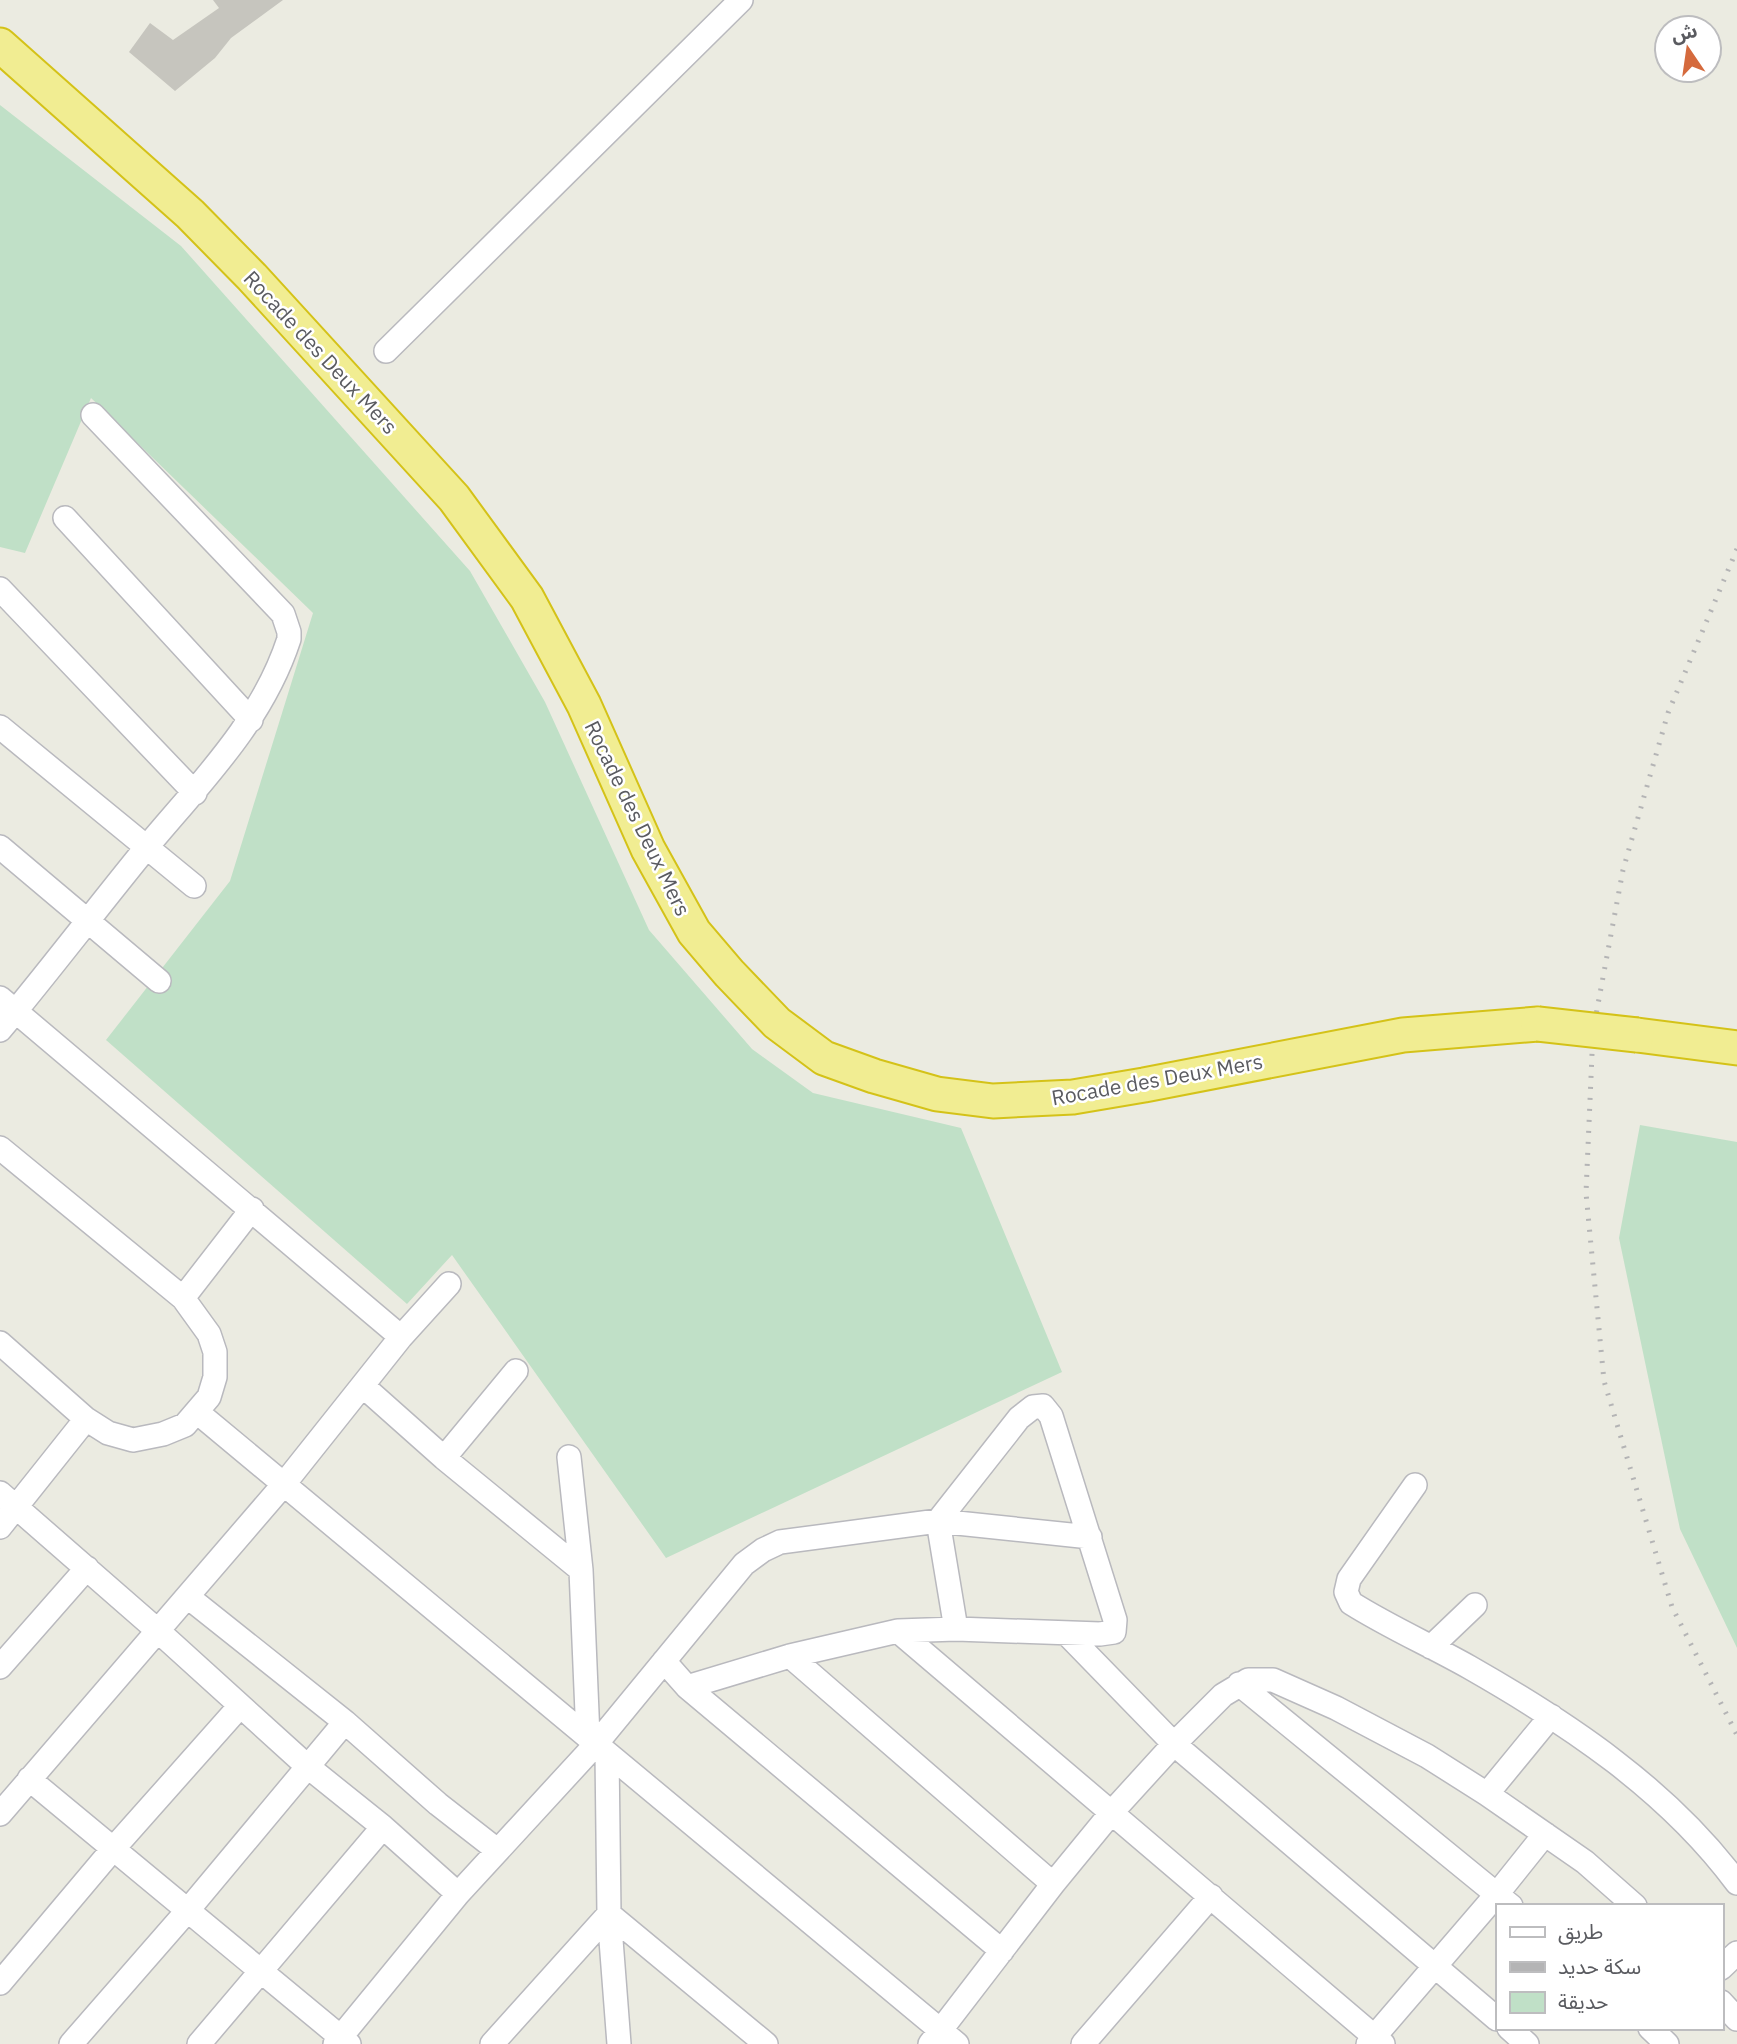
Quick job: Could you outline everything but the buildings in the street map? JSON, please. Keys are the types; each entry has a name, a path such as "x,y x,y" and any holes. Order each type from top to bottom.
{"highway":[{"name":"Rocade des Deux Mers","path":"0,45 190,215 270,296 454,498 527,598 584,705 648,849 694,932 777,1023 824,1058 937,1094 993,1101 1073,1097 1144,1086 1403,1035 1538,1024 1737,1048"},
{"name":"Rocade des Deux Mers","path":"0,66 51,92"}],"street":[{"path":"386,351 741,0"},
{"path":"0,1030 8,1005 89,922 251,720 289,639 283,614 93,415"},
{"path":"65,518 251,720"},
{"path":"0,589 195,793"},
{"path":"0,726 194,886"},
{"path":"0,846 159,981"},
{"path":"8,1005 401,1337"},
{"path":"0,1148 183,1298 209,1334 215,1352 215,1377 209,1397 185,1425 163,1434 133,1440 108,1433 86,1419 0,1343"},
{"path":"183,1298 252,1209"},
{"path":"0,1814 284,1484 401,1337 449,1284"},
{"path":"444,1458 516,1371"},
{"path":"363,1386 444,1458 581,1570"},
{"path":"687,1688 790,1656 898,1632 956,1629 1112,1634 1116,1629 1115,1620 1090,1537 1051,1416 1043,1406 1039,1405 1027,1411 1019,1418 938,1521 956,1629"},
{"path":"197,1412 597,1744 943,2039 1002,1951 1112,1812 1223,1695 1239,1684 1259,1678 1286,1685 1427,1756 1585,1862 1633,1904"},
{"path":"0,1527 8,1500 86,1419"},
{"path":"569,1457 597,1744 619,2044"},
{"path":"1415,1485 1349,1579 1346,1592 1351,1604 1551,1716 1670,1806 1713,1851 1737,1883"},
{"path":"8,1500 307,1766 383,1827 458,1894"},
{"path":"29,1779 261,1971 342,2042 458,1894 597,1744 744,1564 763,1550 780,1542 938,1521 1090,1537"},
{"path":"0,1667 86,1568"},
{"path":"188,1597 345,1722 438,1804 497,1850"},
{"path":"1431,1647 1475,1605"},
{"path":"898,1632 1211,1896 1376,2042 1434,1965 1496,1907"},
{"path":"1066,1633 1174,1744 1496,2018"},
{"path":"790,1656 1053,1884"},
{"path":"664,1661 687,1688 1002,1951"},
{"path":"1239,1684 1504,1900 1545,1834"},
{"path":"0,1983 113,1849 240,1706"},
{"path":"1487,1794 1551,1716"},
{"path":"71,2044 188,1910 345,1722"},
{"path":"199,2044 383,1827"},
{"path":"1083,2044 1211,1896"},
{"path":"492,2044 609,1914"},
{"path":"609,1914 766,2044"},
{"path":"1723,1966 1737,1953"},
{"path":"1723,2004 1737,2019"},
{"path":"1511,2030 1527,2044"}],"green space":[{"path":"0,105 181,246 470,571 545,702 649,930 752,1049 813,1093 961,1128 1062,1372 666,1558 452,1255 407,1304 106,1040 230,881 313,613 91,398 25,553 0,547"},
{"path":"1640,1125 1737,1142 1737,1648 1680,1529 1619,1238"}],"railway":[{"path":"1737,549 1668,713 1623,870 1593,1031 1586,1193 1604,1381 1672,1607 1737,1735"}]}
